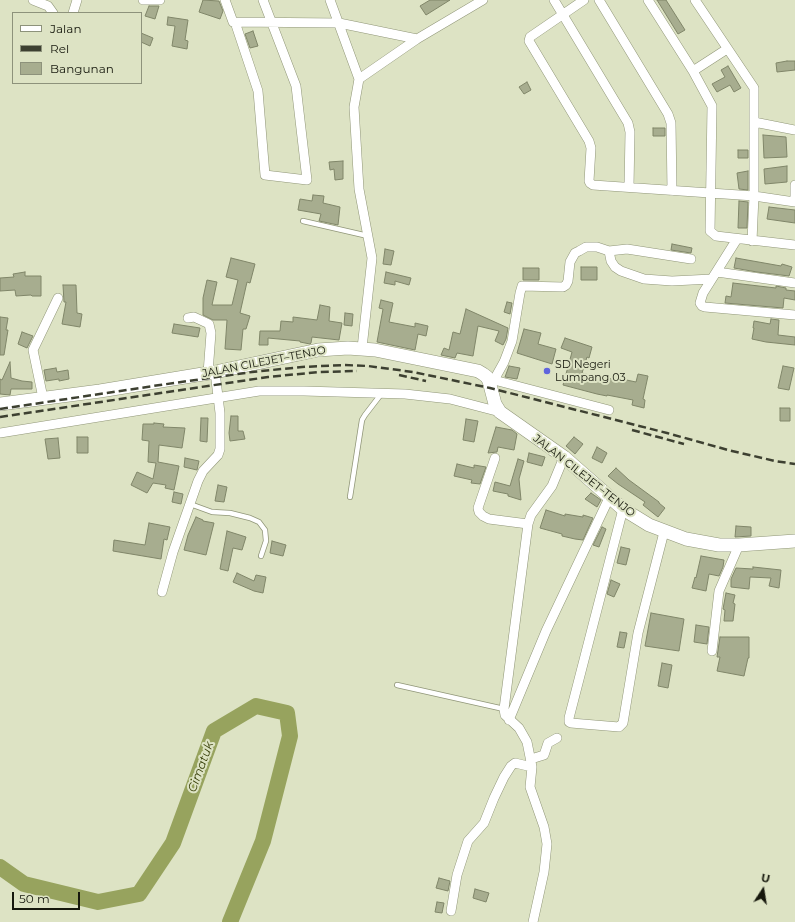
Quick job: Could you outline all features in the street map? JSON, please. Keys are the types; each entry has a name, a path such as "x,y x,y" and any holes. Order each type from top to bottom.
{"main road":[{"name":"JALAN CILEJET–TENJO","path":"0,404 100,391 212,373 318,350 335,348 362,348 478,371 491,378"},
{"path":"491,378 494,404 500,412"},
{"name":"JALAN CILEJET–TENJO","path":"500,412 564,457 623,509 649,525 664,532 704,543 719,545 795,541"}],"street":[{"path":"33,0 48,6 52,12"},
{"path":"73,12 77,0"},
{"path":"143,0 160,0"},
{"path":"225,0 233,22 235,22 258,91 265,175 307,180 296,86 263,0"},
{"path":"330,0 359,79 354,107 359,189 372,258 362,348"},
{"path":"359,79 417,39 482,0"},
{"path":"554,0 628,122 630,132 629,187"},
{"path":"584,0 530,37 529,41 530,45 589,140 591,148 590,183 593,185 754,196 795,202 795,185"},
{"path":"599,0 668,114 671,123 672,191"},
{"path":"648,0 693,71 712,106 710,231 716,236 795,245"},
{"path":"696,0 754,88 754,196 752,241"},
{"path":"235,22 339,23 417,39"},
{"path":"693,71 727,49"},
{"path":"754,122 795,130"},
{"path":"737,239 703,293 700,303 702,306 795,315"},
{"path":"609,410 491,378 504,362 512,341 522,286 563,287 568,281 570,262 576,253 586,247 597,247 609,251 627,249 691,259"},
{"path":"609,251 611,261 615,267 621,271 644,279 672,281 714,276 795,283"},
{"path":"43,398 33,350 58,298"},
{"path":"162,592 173,552 190,504 203,472 218,456 220,449 221,430 219,398 212,373 211,333 209,324 194,318 188,318"},
{"path":"0,433 259,392 304,391 382,393 450,399 500,412"},
{"path":"533,922 544,872 547,844 544,827 530,787 531,763 527,742 519,728 505,715 504,708 528,524 531,515 552,486 564,457"},
{"path":"495,458 478,508 479,512 489,519 528,524"},
{"path":"509,720 546,631 610,496"},
{"path":"623,509 569,718 569,722 571,723 619,727 623,723 638,633 664,532"},
{"path":"712,650 719,591 739,545"},
{"path":"451,912 457,875 468,841 484,824 497,792 511,766 515,763 531,763 544,755 548,743 557,738"}],"lane":[{"path":"303,222 369,236"},
{"path":"350,497 362,420 382,393"},
{"path":"190,504 212,512 230,513 259,522 265,530 266,541 261,556"},
{"path":"396,685 504,708"}],"building":[{"path":"203,0 219,1 223,11 220,19 199,12"},
{"path":"430,0 450,0 426,15 420,6"},
{"path":"657,0 666,0 685,30 678,34"},
{"path":"149,6 159,6 155,19 145,16"},
{"path":"168,17 188,20 185,40 188,41 187,49 172,46 175,26 167,25"},
{"path":"253,31 258,46 250,48 245,34"},
{"path":"142,33 153,38 150,46 142,42"},
{"path":"795,61 795,70 777,72 776,63"},
{"path":"728,66 741,88 734,92 730,85 717,92 712,84 725,77 721,70"},
{"path":"527,82 531,90 524,94 519,87"},
{"path":"653,128 665,128 665,136 653,136"},
{"path":"763,135 786,137 787,157 764,158"},
{"path":"738,150 748,150 748,158 738,158"},
{"path":"343,161 343,179 335,180 334,169 330,170 329,162"},
{"path":"787,166 787,182 765,184 764,169"},
{"path":"748,171 748,190 739,189 737,173"},
{"path":"313,195 324,196 323,203 340,207 338,225 319,221 321,214 298,210 300,199 312,201"},
{"path":"739,201 748,202 747,228 738,228"},
{"path":"769,207 795,210 795,223 767,219"},
{"path":"672,244 692,248 691,253 671,250"},
{"path":"385,249 394,251 391,265 383,264"},
{"path":"231,258 255,264 250,283 247,282 240,313 250,316 246,329 243,329 241,350 225,349 227,320 213,320 203,315 203,298 207,280 217,282 212,305 232,305 238,280 226,277"},
{"path":"736,258 781,266 782,264 792,267 789,276 757,272 734,268"},
{"path":"581,267 597,267 597,280 581,280"},
{"path":"523,268 539,268 539,280 523,280"},
{"path":"25,272 25,276 41,276 41,296 16,296 15,290 0,291 0,278 14,277 13,274"},
{"path":"386,272 411,278 409,285 395,281 395,285 384,283"},
{"path":"733,283 786,288 786,290 795,291 795,300 784,298 783,308 725,303 726,296 731,297"},
{"path":"63,285 76,285 77,313 82,314 80,327 62,324 66,302 64,302"},
{"path":"381,300 393,303 389,322 415,327 415,323 428,326 426,336 418,334 415,350 377,342 383,309 379,308"},
{"path":"507,302 512,303 510,314 504,312"},
{"path":"320,305 330,307 329,321 342,323 339,340 312,337 310,344 300,341 268,338 268,345 259,345 260,331 280,331 281,321 293,322 293,317 317,320"},
{"path":"466,309 508,328 503,345 495,341 499,331 478,326 473,356 457,353 455,358 441,355 444,348 449,350 453,332 460,334"},
{"path":"345,313 353,314 352,326 344,325"},
{"path":"0,317 8,318 6,330 8,330 4,355 0,355"},
{"path":"771,319 779,320 778,335 795,337 795,345 752,339 754,321 770,324"},
{"path":"174,324 200,328 198,337 172,333"},
{"path":"524,329 541,333 538,344 556,349 552,364 517,353"},
{"path":"22,332 33,336 27,348 18,344"},
{"path":"565,338 592,347 582,373 603,379 604,377 616,380 617,378 636,382 638,374 648,376 643,399 645,400 644,408 632,405 633,400 597,394 563,385 572,352 561,348"},
{"path":"10,362 11,378 32,382 32,389 11,389 10,395 0,394 0,379 2,380"},
{"path":"509,366 520,368 517,379 505,377"},
{"path":"783,366 794,368 789,390 778,388"},
{"path":"56,368 57,372 68,370 69,379 46,381 44,370"},
{"path":"780,408 790,408 790,421 780,421"},
{"path":"231,416 238,416 238,431 243,431 245,439 230,441 229,433"},
{"path":"201,418 208,418 207,442 200,441"},
{"path":"466,419 478,421 474,442 463,440"},
{"path":"143,424 164,424 163,427 185,428 182,448 159,445 158,462 179,466 174,490 165,488 166,485 153,483 147,493 131,485 137,472 153,479 156,463 148,462 149,441 142,440"},
{"path":"496,427 512,430 517,434 514,450 498,447 497,452 488,453"},
{"path":"77,437 88,437 88,453 77,453"},
{"path":"574,437 583,444 575,454 566,446"},
{"path":"58,438 60,458 48,459 45,439"},
{"path":"597,447 607,453 602,463 592,458"},
{"path":"529,453 545,457 542,466 527,462"},
{"path":"185,458 199,461 197,470 184,467"},
{"path":"518,459 524,461 519,479 521,500 508,496 508,494 493,491 495,482 510,486"},
{"path":"457,464 474,468 474,465 486,467 480,484 471,483 472,480 454,476"},
{"path":"616,468 665,508 658,517 643,505 645,502 608,476"},
{"path":"218,485 227,487 224,502 215,501"},
{"path":"174,492 183,494 181,504 172,502"},
{"path":"591,493 601,500 597,507 585,499"},
{"path":"546,510 565,516 565,514 583,517 583,515 593,518 583,540 575,539 540,528"},
{"path":"196,517 203,521 214,523 206,555 184,550 188,535"},
{"path":"149,523 170,527 167,540 164,539 161,559 113,551 114,540 145,545"},
{"path":"736,526 751,527 751,536 735,537"},
{"path":"602,527 606,529 599,547 593,545"},
{"path":"227,531 246,537 242,550 233,548 228,571 220,569"},
{"path":"272,541 286,545 283,556 270,553"},
{"path":"621,547 630,549 626,565 617,563"},
{"path":"701,556 724,560 719,576 709,574 706,591 692,588"},
{"path":"753,567 781,570 779,588 769,586 771,578 750,577 749,589 731,587 731,579 736,568 753,569"},
{"path":"237,573 254,581 256,575 266,577 263,593 254,591 233,582"},
{"path":"611,580 620,584 614,597 607,594"},
{"path":"726,593 735,595 733,603 735,604 733,621 724,621 725,610 723,609"},
{"path":"651,613 684,619 679,651 645,646"},
{"path":"696,625 709,627 707,644 694,642"},
{"path":"620,632 627,633 624,648 617,647"},
{"path":"720,637 749,637 749,658 744,676 717,671 720,657 717,657"},
{"path":"662,663 672,665 668,688 658,686"},
{"path":"439,878 450,881 448,891 436,888"},
{"path":"475,889 489,893 486,902 473,898"},
{"path":"437,902 444,903 442,913 435,912"}],"waterway":[{"name":"Cimatuk","path":"0,867 24,884 98,902 139,894 173,843 214,731 256,706 287,713 290,736 263,841 230,922"}],"railway":[{"path":"0,409 252,372 302,367 344,365 368,366 413,372 490,388 728,450 795,464"},
{"path":"0,417 268,377 319,372 357,371"},
{"path":"399,375 426,381"},
{"path":"632,430 684,444"}],"place":[{"name":"SD Negeri Lumpang 03","path":"547,371"}]}
